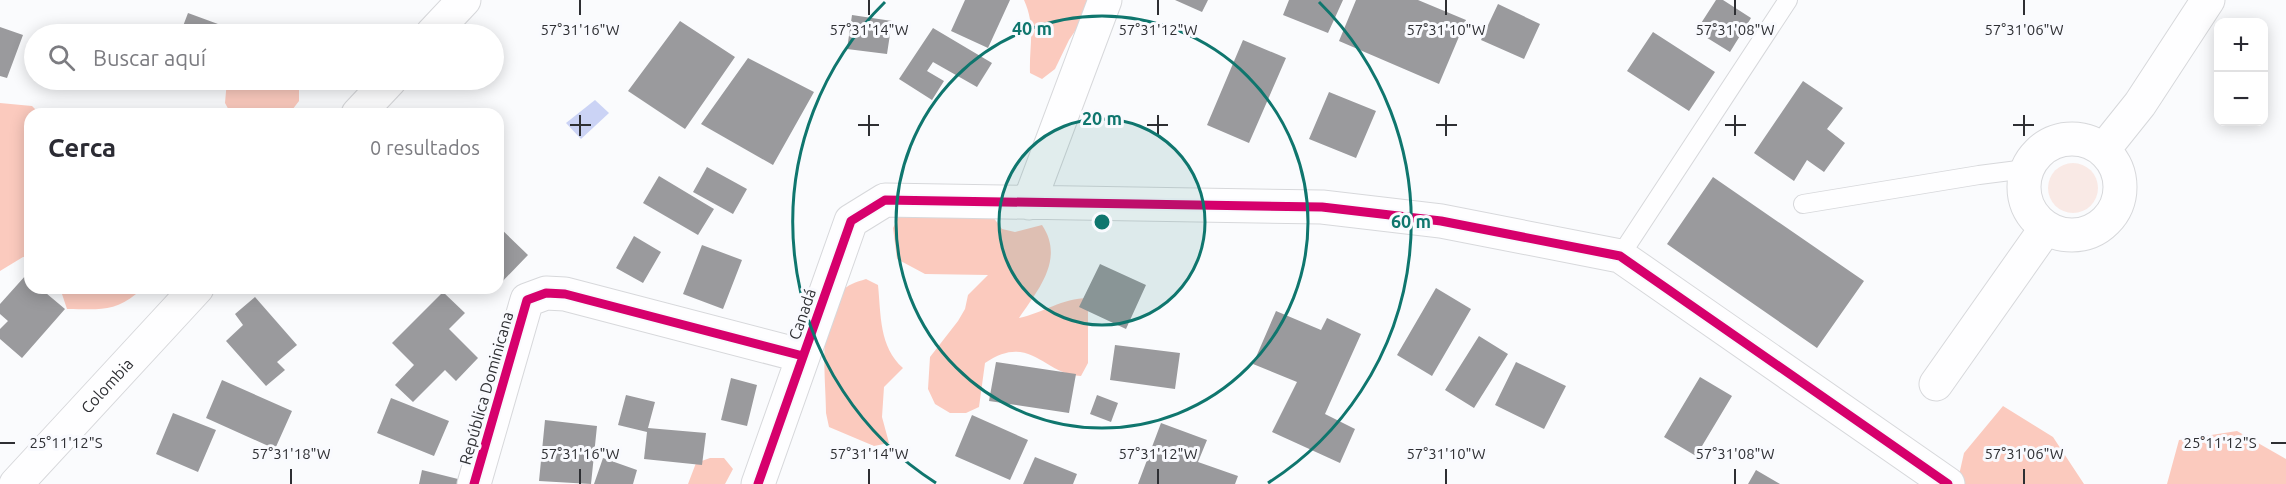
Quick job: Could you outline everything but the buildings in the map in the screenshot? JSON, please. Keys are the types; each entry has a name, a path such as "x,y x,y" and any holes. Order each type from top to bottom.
{"street":[{"path":"441,24 464,0"},
{"path":"1105,0 1029,202 1322,207 1441,221 1620,256 1948,484"},
{"path":"2104,149 2140,104 2208,0"},
{"path":"364,108 381,90"},
{"path":"2074,138 2089,141 2104,149 2119,172 2121,187 2118,202 2111,216 2100,226 2086,233 2070,236 2046,228 2031,214 2025,200 2023,184 2026,169 2045,146 2059,140 2074,138"},
{"name":"Canadá","path":"758,484 850,221 885,200 1029,202"},
{"path":"1936,384 2046,228"},
{"name":"República Dominicana","path":"474,484 527,300 546,293 565,294 803,356"},
{"name":"Colombia","path":"16,484 191,294"}],"lane":[{"path":"1620,256 1788,0"},
{"path":"1803,204 2026,169"}],"shaded area":[{"path":"1024,0 1096,0 1069,40 1055,69 1042,79 1030,73 1031,28"},
{"path":"226,90 299,90 299,101 294,108 228,108 225,103"},
{"path":"0,103 32,106 34,108 24,108 24,257 0,271"},
{"path":"2073,163 2087,167 2094,174 2098,188 2094,202 2087,209 2073,213 2059,209 2052,202 2048,188 2052,174 2059,167"},
{"path":"975,193 1002,229 1015,232 1042,225 1051,250 1050,262 1041,285 1019,318 1070,300 1088,298 1088,363 1081,376 1068,374 1025,353 1014,352 1000,355 985,363 979,407 966,413 950,413 935,404 928,389 930,357 958,321 965,309 968,295 988,275 925,274 897,259 893,228 901,212"},
{"path":"866,279 878,285 885,340 895,360 903,368 884,387 882,417 889,443 874,446 829,427 826,413 824,350 833,303 843,290"},
{"path":"62,294 136,294 128,300 103,309 67,309"},
{"path":"2003,406 2053,437 2084,484 1957,484 1964,453"},
{"path":"2237,431 2286,459 2286,484 2167,484 2179,440"},
{"path":"710,458 724,458 733,469 725,484 688,484 696,463"}],"water":[{"path":"595,100 609,113 581,139 566,123"}],"cycle path":[{"path":"758,484 851,221 885,200 1322,207 1441,221 1620,256 1948,484"},
{"path":"474,484 527,300 546,293 565,294 803,356"}]}
